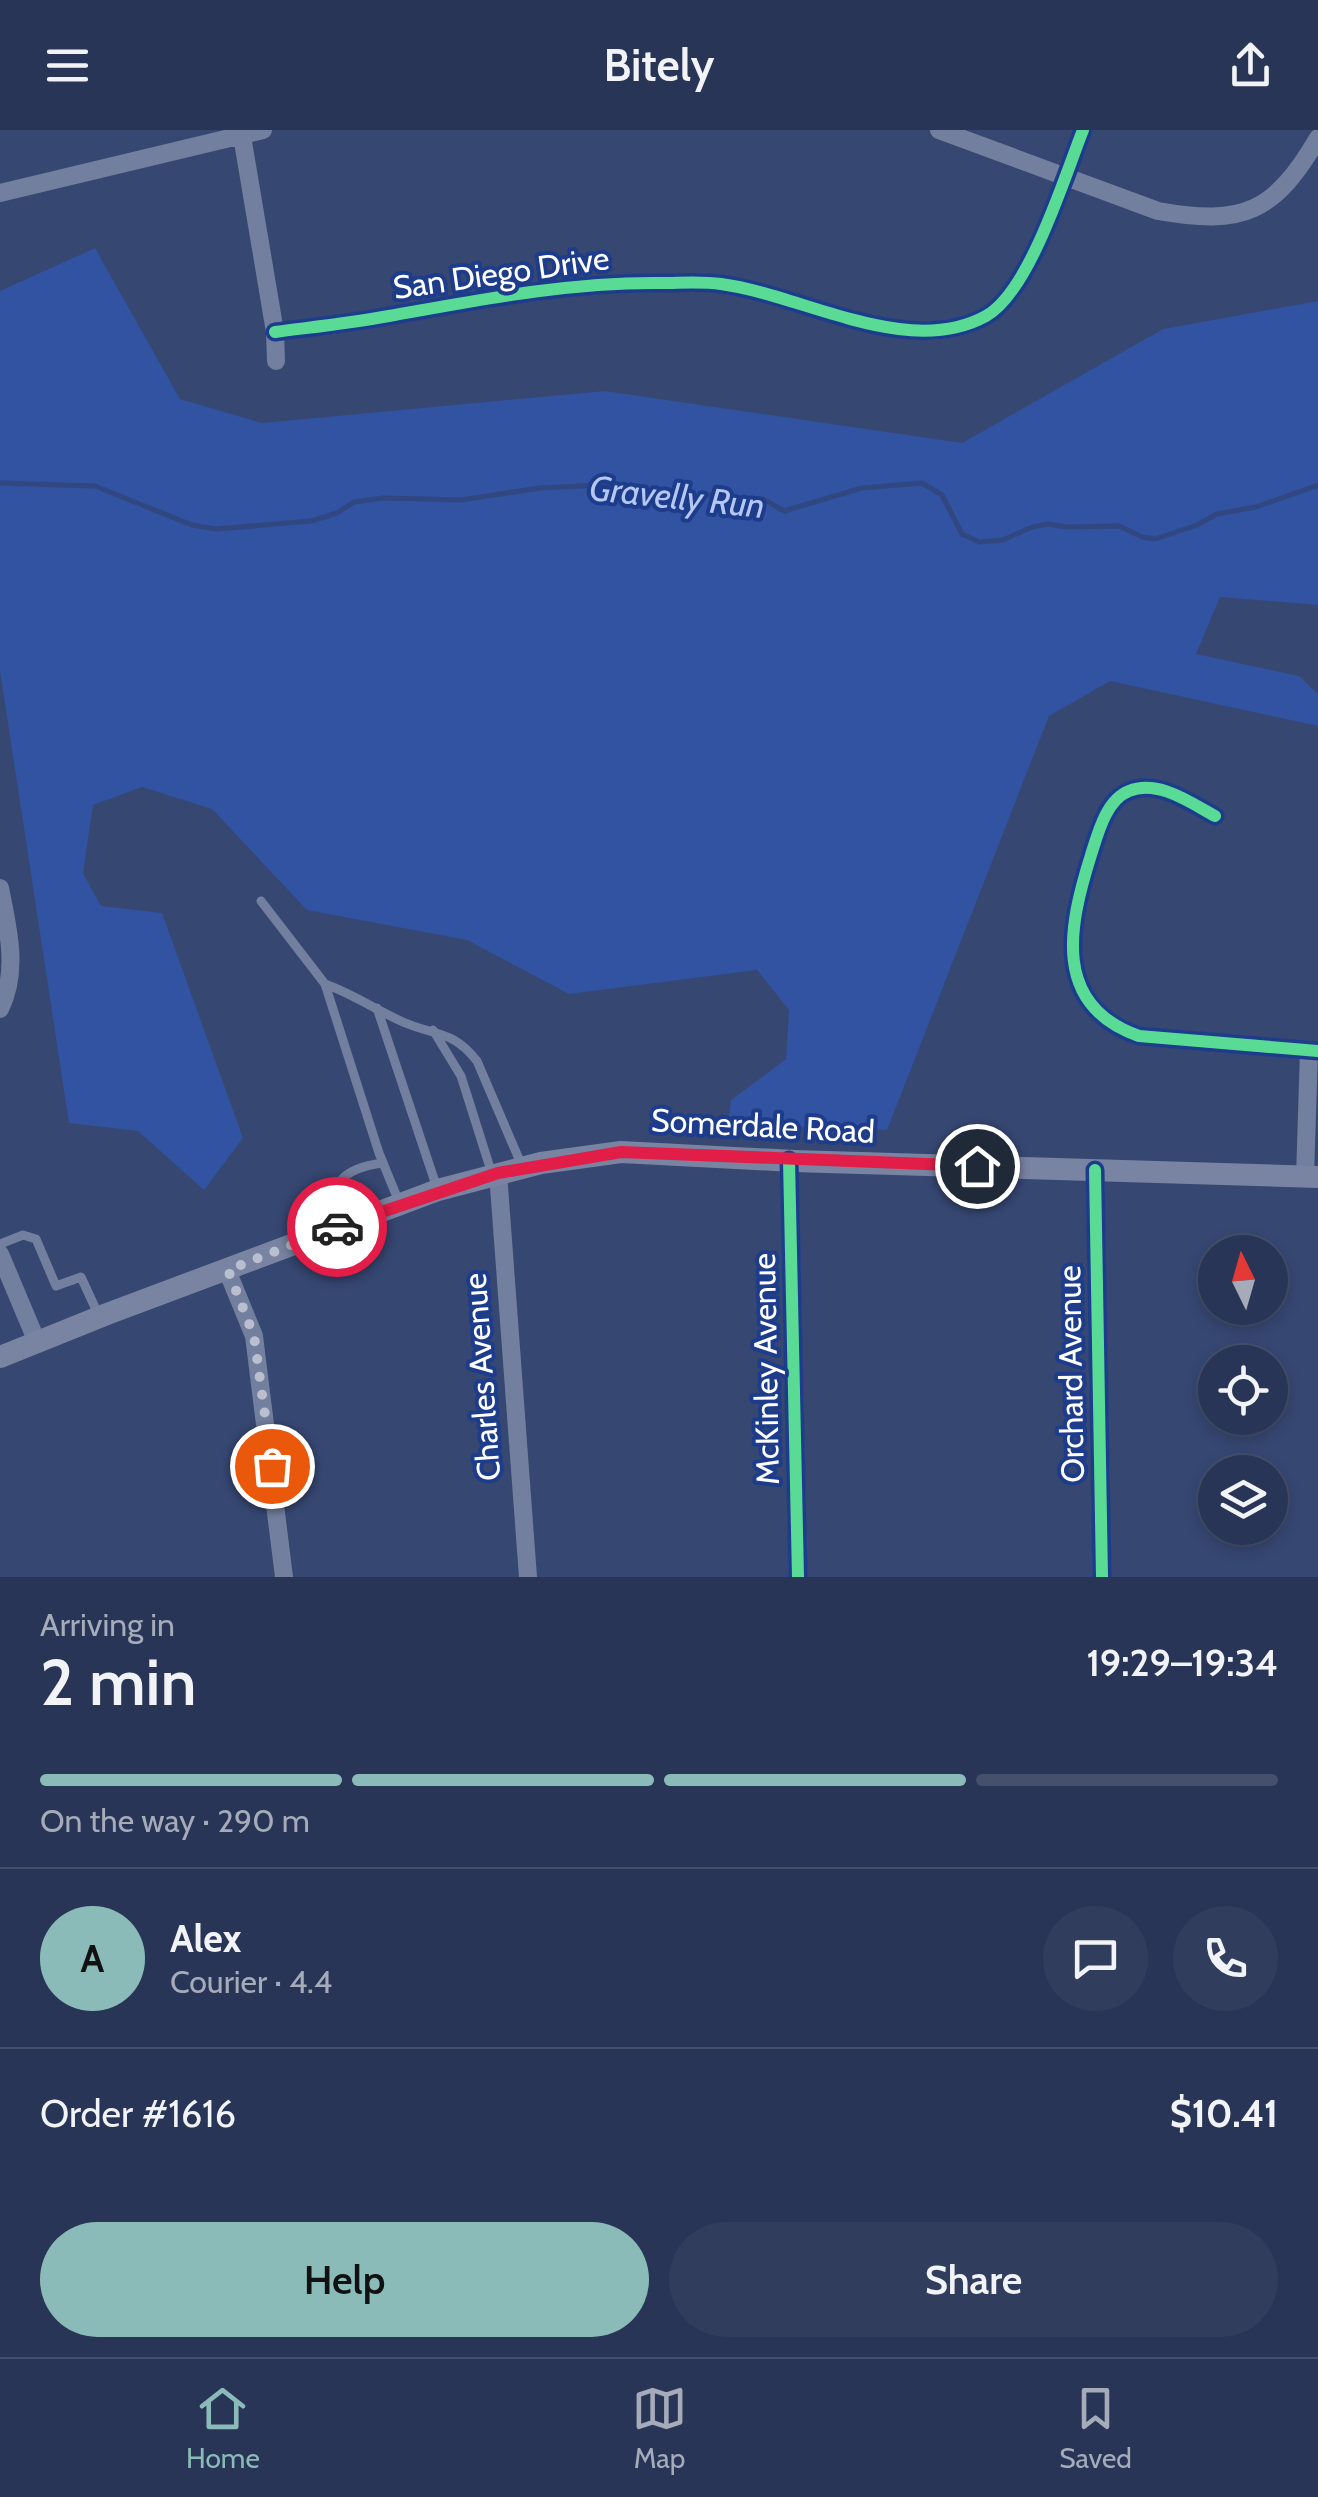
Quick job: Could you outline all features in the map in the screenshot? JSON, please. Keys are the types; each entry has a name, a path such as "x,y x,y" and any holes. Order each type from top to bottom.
{"main road":[{"name":"Somerdale Road","path":"0,1357 438,1190 523,1167 621,1152 1311,1177"}],"street":[{"path":"0,193 241,132 263,130"},
{"path":"939,130 1158,211 1196,218 1236,216 1256,209 1282,188 1318,138"},
{"name":"San Diego Drive","path":"276,332 606,282 719,284 797,300 887,329 931,332 973,321 1000,306 1024,276 1083,130"},
{"path":"241,132 276,332 276,360"},
{"path":"1215,816 1152,788 1130,790 1114,801 1100,826 1072,922 1072,956 1079,983 1113,1027 1138,1036 1314,1051 1311,1177"},
{"path":"0,888 9,937 11,983 0,1009"},
{"name":"McKinley Avenue","path":"789,1160 798,1577"},
{"name":"Orchard Avenue","path":"1096,1170 1102,1577"},
{"name":"Charles Avenue","path":"495,1174 528,1577"},
{"path":"0,1254 36,1342"},
{"path":"228,1270 254,1336 284,1577"}],"lane":[{"path":"260,900 325,984 400,1204"},
{"path":"325,984 404,1022 459,1040 477,1061 523,1167"},
{"path":"376,1006 438,1190"},
{"path":"433,1030 467,1092 495,1174"},
{"path":"332,1228 330,1200 337,1183 352,1172 384,1163"},
{"path":"0,1244 23,1235 36,1240 56,1286 81,1276 99,1317"}],"shaded area":[{"path":"95,248 180,399 262,423 605,391 962,443 1163,329 1318,301 1318,605 1220,597 1196,654 1299,676 1318,694 1318,726 1110,681 1049,716 887,1130 728,1125 731,1100 786,1059 789,1010 757,970 569,994 467,940 307,910 212,809 142,787 93,805 83,873 101,906 162,913 243,1138 204,1190 138,1131 69,1123 0,671 0,291"}],"waterway":[{"name":"Gravelly Run","path":"0,483 95,486 192,525 216,529 311,521 337,513 354,502 383,498 461,500 540,488 633,486 665,501 683,504 719,495 739,502 763,499 784,511 862,488 922,483 942,495 962,534 979,542 1003,540 1048,524 1119,526 1155,539 1217,514 1256,507 1318,485"}],"cycle path":[{"path":"275,332 558,289 690,282 753,290 889,328 923,331 956,327 986,316 1017,283 1044,232 1083,130"},
{"path":"1215,816 1174,794 1151,788 1129,791 1114,802 1097,837 1077,908 1073,935 1079,984 1091,1004 1111,1022 1139,1036 1318,1051"},
{"path":"789,1160 798,1577"},
{"path":"1095,1170 1102,1577"}],"way so far":[{"path":"272,1466 254,1336 228,1270 337,1227"}],"route":[{"path":"337,1227 498,1173 621,1152 977,1166"}]}
